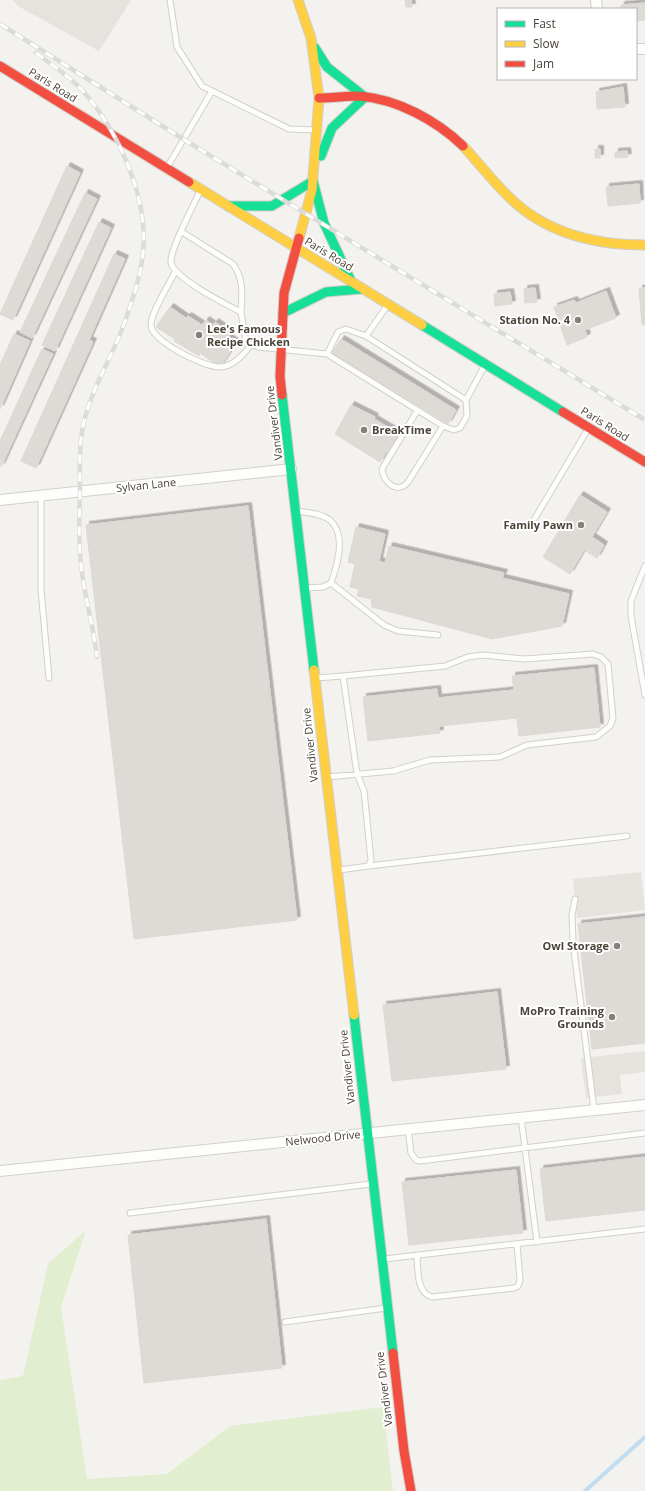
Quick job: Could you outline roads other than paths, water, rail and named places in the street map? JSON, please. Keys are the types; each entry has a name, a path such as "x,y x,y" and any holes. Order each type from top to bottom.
{"main road":[{"name":"Vandiver Drive","path":"298,0 311,38 319,98 313,176 284,293 280,349 280,376 366,1134 404,1451 411,1491"},
{"path":"311,38 318,54 327,67 365,97"},
{"name":"Paris Road","path":"0,66 645,462"},
{"path":"227,206 272,206 313,176 332,128 365,97"},
{"path":"319,98 365,97 408,109 442,128 467,149 511,199 532,216 583,240 621,246 645,245"},
{"path":"313,176 324,224 351,281"},
{"path":"282,313 326,292 362,289"}],"street":[{"name":"Sylvan Lane","path":"0,500 291,469"},
{"name":"Nelwood Drive","path":"0,1171 645,1105"}],"lane":[{"path":"170,0 177,47 202,86 289,129 317,130"},
{"path":"166,169 212,91"},
{"path":"200,190 172,253 171,261 176,272 240,312"},
{"path":"182,232 233,264 238,272 242,293 240,312 244,338 246,342 251,345 327,354 417,411 443,426 454,430 460,428 467,416 466,400 485,365"},
{"path":"176,272 152,320 152,332 156,337 167,345 209,366 220,367 240,358 251,345"},
{"path":"366,336 388,305"},
{"path":"327,354 338,332 346,329 353,330 366,336 466,400"},
{"path":"417,411 382,469 385,480 391,485 400,487 405,486 443,426"},
{"path":"535,518 589,428"},
{"path":"41,496 41,590 49,678"},
{"path":"296,511 319,514 330,520 336,529 339,541 338,555 330,583 323,587 305,588"},
{"path":"645,566 631,602 631,616 645,695"},
{"path":"330,583 384,625 398,631 438,635"},
{"path":"315,678 445,666 468,657 483,655 524,659 593,654 601,657 608,664 613,718 610,726 596,737 527,745 500,757 430,760 393,771 326,777"},
{"path":"343,676 357,774 364,791 371,860 369,866"},
{"path":"337,871 626,836"},
{"path":"575,899 572,915 573,942 594,1110"},
{"path":"522,1117 537,1242"},
{"path":"408,1129 411,1153 416,1160 420,1161 645,1133"},
{"path":"130,1213 372,1183"},
{"path":"381,1259 645,1229"},
{"path":"417,1255 421,1289 427,1296 432,1297 492,1291 514,1288 520,1283 517,1244"},
{"path":"285,1322 387,1308"}],"waterway":[{"path":"585,1491 645,1437"}],"railway":[{"path":"0,24 183,139 645,420"},
{"path":"36,53 77,85 95,106 108,125 119,145 136,188 144,232 142,262 135,292 121,332 92,397 83,425 81,439 79,524 80,558 97,657"}],"place":[{"name":"Station No. 4","path":"578,320"},
{"name":"Lee's Famous Recipe Chicken","path":"199,335"},
{"name":"BreakTime","path":"364,430"},
{"name":"Family Pawn","path":"581,525"},
{"name":"Owl Storage","path":"617,946"},
{"name":"MoPro Training Grounds","path":"612,1017"}]}
